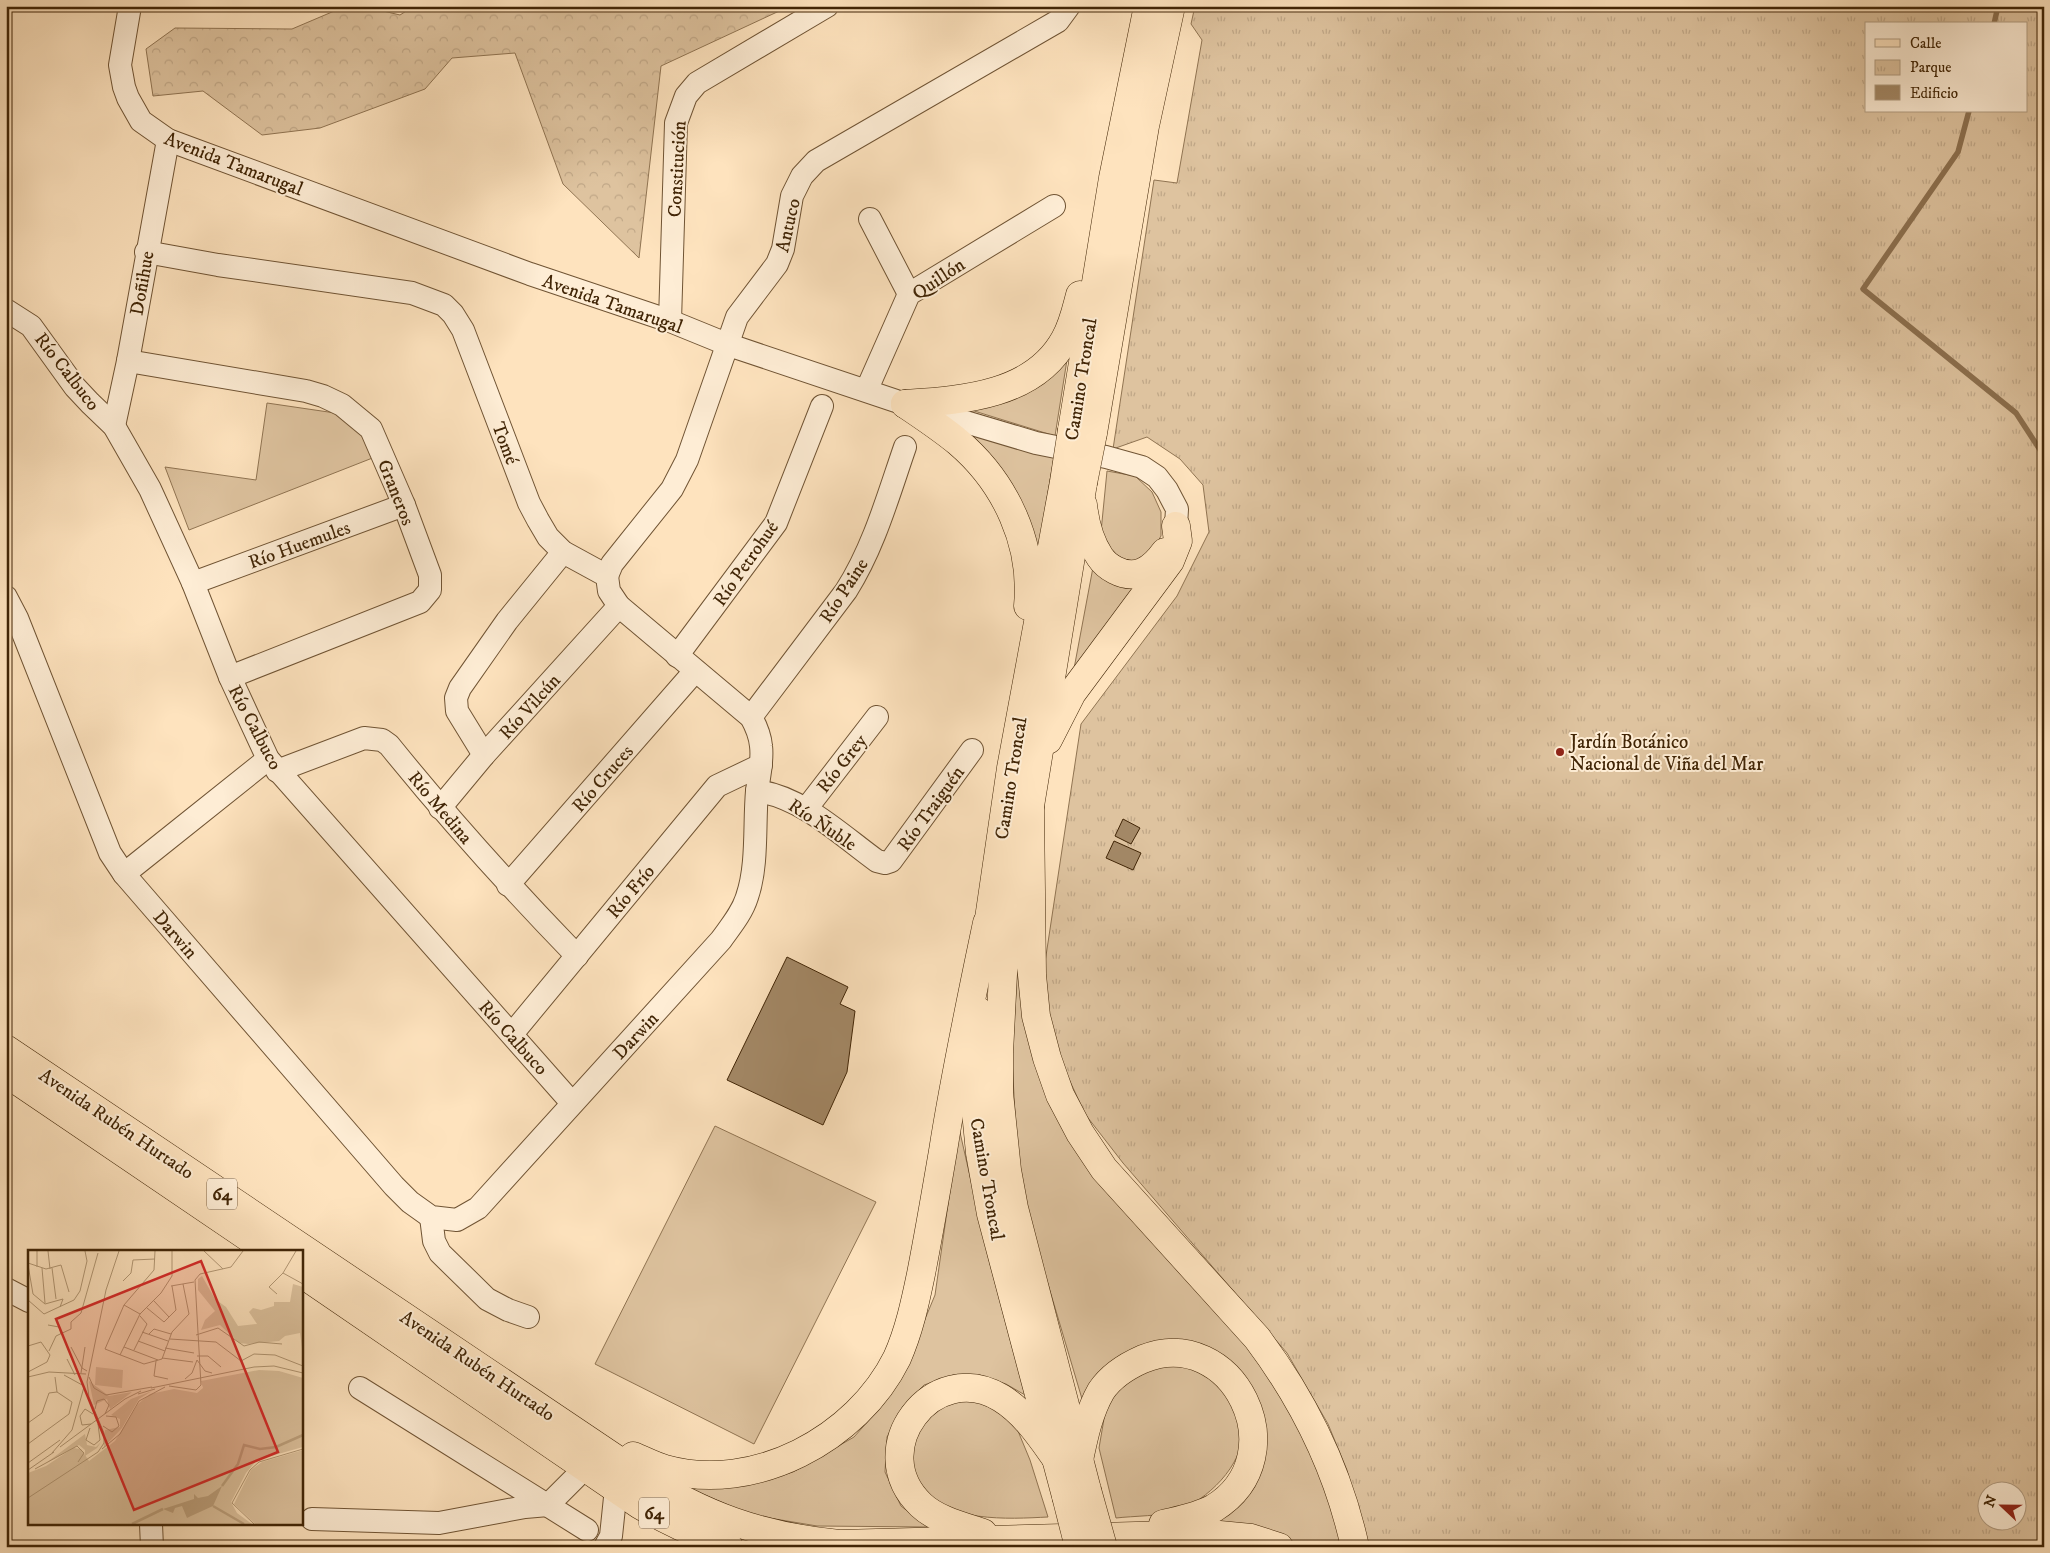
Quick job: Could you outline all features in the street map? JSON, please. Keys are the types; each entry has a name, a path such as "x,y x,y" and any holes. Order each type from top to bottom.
{"main road":[{"name":"Camino Troncal","path":"1079,1547 1076,1493 1007,1170 999,1093 1000,1023 1003,974 1037,762 1076,486 1113,178 1148,6"},
{"name":"Camino Troncal","path":"1082,432 1171,6"},
{"path":"905,404 959,400 1010,386 1028,377 1055,353 1065,340 1073,320 1113,178"},
{"path":"905,404 959,443 988,473 1008,503 1021,532 1030,583 1016,743"},
{"name":"Camino Troncal","path":"1067,1458 991,1214 980,1153 975,1101 975,1041 987,923 1016,743 1076,486"},
{"path":"1076,486 1087,527 1101,558 1109,567 1120,573 1132,575 1142,573 1151,568 1168,548 1176,526"},
{"path":"1037,762 1072,693 1170,561 1178,541 1176,526"},
{"path":"1030,808 1032,974 1036,1016 1047,1058 1060,1095 1080,1133 1104,1170 1257,1338 1278,1366 1296,1395 1327,1454 1346,1508 1355,1547"},
{"path":"582,1435 664,1469 704,1474 735,1473 773,1464 802,1453 841,1428 872,1396 896,1358 912,1316 930,1230 953,1089 987,923"},
{"name":"Avenida Rubén Hurtado","path":"6,1049 665,1491 694,1506 752,1529 809,1541 839,1544 998,1538"},
{"name":"Avenida Rubén Hurtado","path":"6,1073 267,1250"},
{"name":"Avenida Rubén Hurtado","path":"302,1274 616,1488 666,1520 724,1546"},
{"path":"998,1538 945,1520 922,1507 913,1497 906,1486 899,1461 902,1435 915,1412 937,1395 949,1390 970,1388 990,1392 1013,1407 1067,1458 1088,1422 1102,1391 1122,1370 1148,1357 1178,1354 1206,1362 1230,1379 1247,1403 1254,1432 1250,1462 1236,1488 1226,1499 1201,1515 1108,1542"},
{"name":"Camino Troncal","path":"1076,1493 1108,1542"},
{"name":"64","path":"998,1538 1108,1542 1230,1535 1251,1538 1279,1547"}],"street":[{"name":"Avenida Tamarugal","path":"130,6 120,65 124,87 141,121 168,140 520,270 905,404 1036,443 1106,457 1142,467 1157,477 1167,490 1176,509 1176,526"},
{"name":"Constitución","path":"670,321 676,123 686,96 697,83 711,74 827,6"},
{"name":"Antuco","path":"607,576 612,564 672,489 687,460 738,317 777,264 783,249 792,196 808,168 816,161 1058,21 1069,6"},
{"name":"Doñihue","path":"114,426 128,361 146,252 168,140"},
{"name":"Quillón","path":"867,390 909,294 1054,206"},
{"path":"870,219 909,294"},
{"name":"Tomé","path":"146,252 218,266 412,293 444,305 453,314 463,330 529,503 548,537 563,552 607,576"},
{"name":"Río Calbuco","path":"6,310 31,326 75,387 114,426 150,489 193,583 230,677 272,765 572,1103"},
{"name":"Graneros","path":"128,361 306,391 323,396 342,405 371,429 404,505 430,575 430,590 420,602 230,677"},
{"name":"Río Petrohué","path":"677,656 760,547 776,522 822,406"},
{"name":"Río Paine","path":"751,717 859,571 876,532 905,447"},
{"name":"Río Huemules","path":"193,583 404,505"},
{"path":"484,755 457,711 456,698 460,688 508,621 563,552"},
{"path":"607,576 609,591 620,606 751,717 757,728 761,746 761,766 757,791"},
{"name":"Darwin","path":"6,597 17,618 110,853 124,874 394,1186 410,1202 431,1217 456,1220 478,1208 721,940 739,915 747,896 754,854 757,791"},
{"name":"Río Vilcún","path":"440,808 484,755 620,606"},
{"name":"Río Cruces","path":"508,885 695,671"},
{"name":"Río Grey","path":"806,809 877,717"},
{"name":"Río Medina","path":"124,874 272,765 364,738 382,740 389,745 440,808 508,885 577,956"},
{"name":"Río Traiguén","path":"885,863 891,861 972,750"},
{"name":"Río Frío","path":"512,1034 717,786 761,766"},
{"name":"Río Ñuble","path":"757,791 774,793 806,809 877,861 885,863"},
{"path":"431,1217 434,1241 440,1253 487,1299 508,1310 528,1317"},
{"path":"6,1289 28,1300"},
{"path":"360,1388 587,1530"},
{"path":"312,1519 439,1523 548,1504 586,1467"},
{"path":"605,1547 611,1536 616,1488"},
{"path":"151,1526 152,1547"}],"green space":[{"path":"346,6 362,6 400,15 414,6 790,6 661,66 639,258 563,184 515,53 452,58 425,89 320,128 262,135 203,91 153,96 146,49 175,28 292,29"},
{"name":"Jardín Botánico Nacional de Viña del Mar","path":"1195,6 2044,6 2044,1547 1367,1547 1347,1470 1328,1424 1287,1353 1123,1163 1085,1114 1064,1068 1050,1027 1044,969 1081,724 1177,596 1209,532 1203,485 1180,459 1147,437 1113,449 1154,180 1177,183 1202,40 1191,24"},
{"path":"1069,347 1055,436 958,406"},
{"path":"267,403 342,414 365,431 375,457 189,530 165,467 256,480"},
{"path":"955,429 1054,457 1034,575"},
{"path":"1107,471 1135,476 1152,492 1161,512 1161,536 1146,561 1131,565 1100,542"},
{"path":"1094,562 1145,580 1073,674"},
{"path":"1019,940 1043,1083 1255,1352 1309,1439 1346,1547 1307,1547 1258,1527 1207,1523 1250,1480 1232,1363 1201,1344 1162,1344 1085,1409 1029,1226 1018,1168 1012,1059"},
{"path":"715,1126 876,1202 754,1444 595,1364"},
{"path":"959,1128 988,1256 1025,1395 1006,1384 980,1375 953,1375 924,1385 903,1406 887,1437 885,1472 901,1506 928,1527 817,1526 751,1515 661,1476 697,1482 756,1483 793,1472 854,1437 886,1401 911,1353 935,1295"},
{"path":"1174,1358 1231,1391 1242,1432 1237,1457 1230,1469 1211,1490 1188,1506 1164,1514 1116,1518 1099,1448 1105,1413 1121,1383"},
{"path":"972,1399 1013,1419 1030,1460 1048,1517 996,1518 960,1513 944,1507 930,1498 915,1482 908,1464 910,1450 934,1407"}],"building":[{"path":"1123,819 1140,828 1131,844 1115,836"},
{"path":"1114,841 1141,853 1133,870 1106,858"},
{"path":"787,957 848,987 840,1004 855,1011 847,1072 823,1125 727,1080"}],"waterway":[{"path":"1994,22 1998,6"},
{"path":"1969,112 1958,152 1863,289 2016,413 2044,456"}],"place":[{"name":"Jardín Botánico Nacional de Viña del Mar","path":"1560,752"}]}
